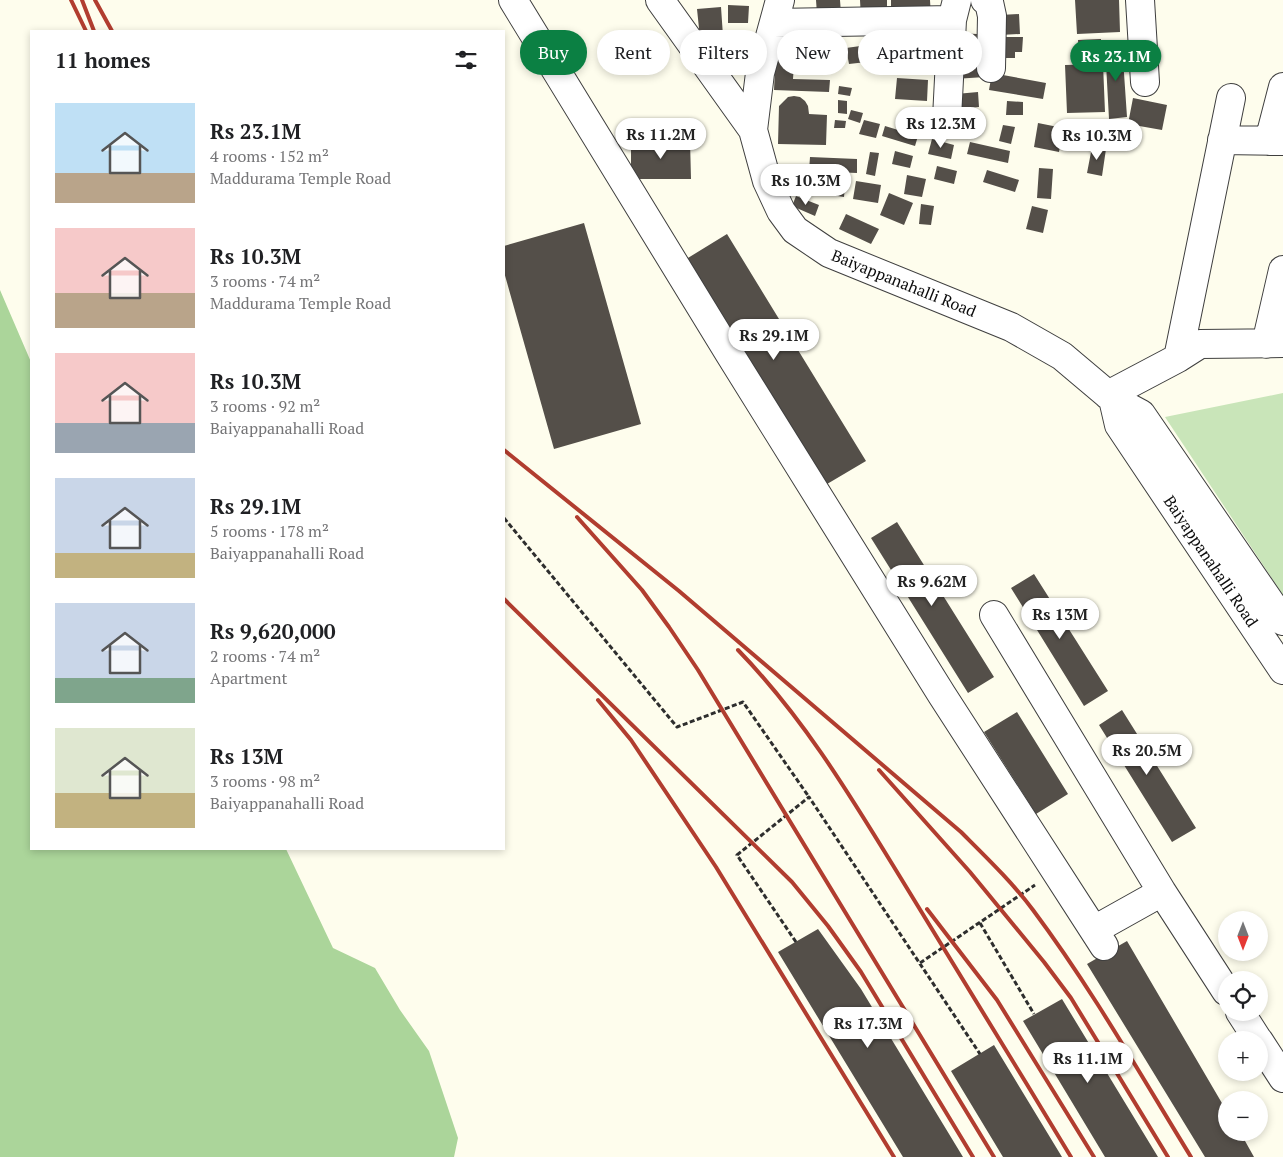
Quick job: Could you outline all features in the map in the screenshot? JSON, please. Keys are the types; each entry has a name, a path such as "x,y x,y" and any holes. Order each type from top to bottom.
{"street":[{"path":"513,0 729,353 942,695 1099,938 1162,892"},
{"name":"Baiyappanahalli Road","path":"660,0 753,130 768,182 781,211 795,230 829,254 1011,328 1062,356 1110,397 1141,414 1283,621"},
{"path":"985,0 989,2 992,16 990,68"},
{"path":"1140,0 1145,82"},
{"path":"753,130 760,74 777,12 954,10 947,118"},
{"path":"1222,140 1276,141 1283,86"},
{"path":"1178,358 1231,98"},
{"path":"1110,397 1200,344 1274,343 1283,270"},
{"name":"Baiyappanahalli Road","path":"1110,397 1119,425 1283,670"},
{"path":"994,616 1162,892 1218,979"},
{"path":"1268,1055 1283,1078"}],"path":[{"path":"505,519 677,727 743,702 809,797 980,1054"},
{"path":"796,942 737,855 809,797"},
{"path":"920,963 1054,871"},
{"path":"980,923 1034,1014"}],"green space":[{"path":"0,290 30,360 30,850 286,850 333,948 375,968 400,1010 429,1051 458,1138 454,1157 0,1157"},
{"path":"1283,393 1283,595 1165,417"}],"building":[{"path":"816,0 840,0 841,13 817,14"},
{"path":"860,0 887,0 887,18 861,19"},
{"path":"891,0 930,0 931,17 891,18"},
{"path":"1075,0 1119,0 1120,32 1077,34"},
{"path":"728,5 749,6 748,23 728,23"},
{"path":"721,7 723,30 699,30 697,9"},
{"path":"1019,14 1020,34 1000,35 1000,15"},
{"path":"999,37 1023,37 1022,52 1015,52 1015,58 998,58"},
{"path":"1101,39 1101,58 1079,58 1078,40"},
{"path":"1122,44 1127,117 1109,119 1105,45"},
{"path":"858,46 858,63 849,64 848,48"},
{"path":"776,48 777,75 793,75 793,79 830,80 829,92 774,90"},
{"path":"982,55 984,55 985,77 954,79 954,75 982,75"},
{"path":"1103,64 1105,112 1067,113 1065,65"},
{"path":"992,73 1046,83 1043,99 989,90"},
{"path":"897,78 928,80 927,101 895,99"},
{"path":"839,86 852,88 850,96 838,94"},
{"path":"978,92 979,107 957,109 956,94"},
{"path":"788,97 800,97 805,101 809,114 827,115 826,145 778,144 779,106"},
{"path":"1133,98 1167,105 1162,130 1128,124"},
{"path":"838,100 847,101 847,114 838,113"},
{"path":"1007,101 1023,102 1023,115 1006,115"},
{"path":"851,110 863,113 860,123 848,119"},
{"path":"835,120 846,121 845,128 834,128"},
{"path":"864,120 880,124 876,138 859,134"},
{"path":"1038,123 1063,128 1059,152 1034,147"},
{"path":"1003,125 1015,127 1011,144 999,141"},
{"path":"885,126 918,136 915,146 882,136"},
{"path":"932,139 954,145 951,159 928,154"},
{"path":"690,140 691,179 631,179 631,141"},
{"path":"970,142 1010,151 1008,163 967,154"},
{"path":"1092,147 1106,149 1102,176 1087,173"},
{"path":"895,151 913,156 910,168 892,164"},
{"path":"870,152 879,153 875,176 866,174"},
{"path":"810,157 857,159 857,173 809,171"},
{"path":"937,166 957,171 954,184 934,179"},
{"path":"1039,168 1053,169 1051,199 1037,198"},
{"path":"987,170 1019,180 1015,192 983,182"},
{"path":"907,175 926,179 922,197 904,194"},
{"path":"800,179 845,186 844,197 798,190"},
{"path":"856,181 881,185 878,203 853,199"},
{"path":"889,193 913,203 904,225 880,215"},
{"path":"796,196 819,205 815,216 792,206"},
{"path":"921,204 934,206 931,225 919,224"},
{"path":"1032,206 1048,210 1043,233 1026,229"},
{"path":"846,214 879,229 871,244 839,229"},
{"path":"584,223 641,424 554,449 505,276 505,246"},
{"path":"727,234 866,461 822,487 683,261"},
{"path":"897,522 994,677 968,693 871,538"},
{"path":"1034,574 1108,691 1084,706 1011,588"},
{"path":"1122,710 1196,828 1172,842 1099,725"},
{"path":"1017,712 1068,794 1036,814 984,732"},
{"path":"818,929 861,989 963,1157 903,1157 778,952"},
{"path":"1127,941 1218,1096 1218,1141 1245,1141 1254,1157 1205,1157 1087,964"},
{"path":"1062,999 1158,1157 1105,1157 1023,1021"},
{"path":"994,1045 1062,1157 1003,1157 951,1071"}],"railway":[{"path":"71,0 86,30"},
{"path":"82,0 94,30"},
{"path":"95,0 111,30"},
{"path":"505,451 679,591 961,832 989,860 1025,900 1055,940 1115,1032 1191,1157"},
{"path":"577,517 642,590 698,670 994,1157"},
{"path":"505,600 792,882 828,926 861,972 973,1157"},
{"path":"738,650 786,705 848,793 1071,1157"},
{"path":"598,700 631,740 716,867 894,1157"},
{"path":"879,770 970,872 1071,998 1168,1157"},
{"path":"927,909 997,1000 1094,1157"}]}
